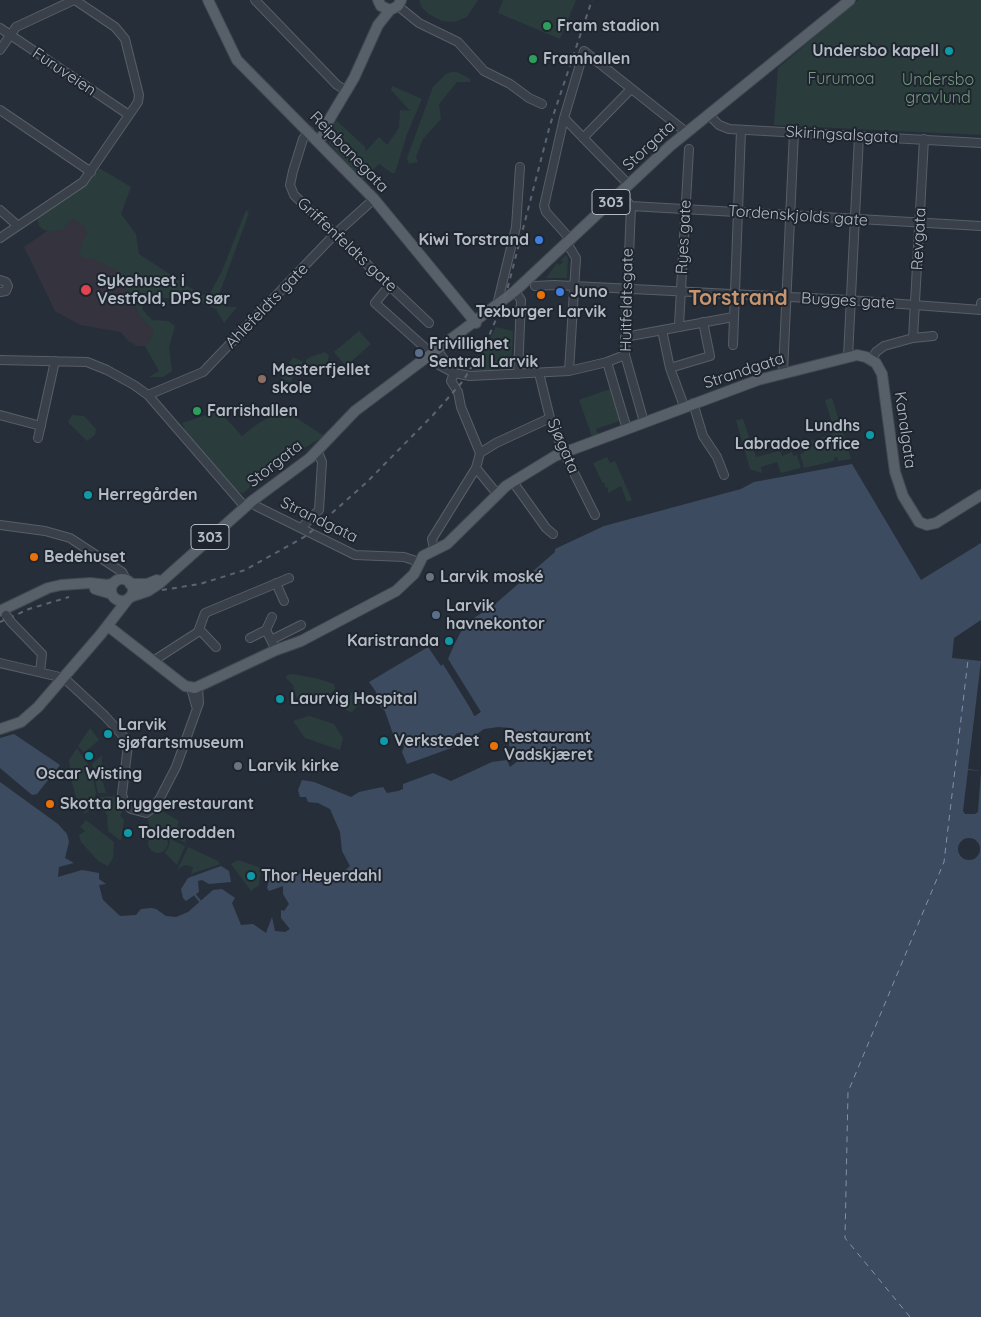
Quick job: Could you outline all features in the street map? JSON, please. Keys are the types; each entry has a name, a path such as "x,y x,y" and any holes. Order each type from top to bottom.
{"main road":[{"name":"Reipbanegata","path":"208,0 237,60 374,199 476,322"},
{"name":"Storgata","path":"129,598 148,590 169,574 248,504 258,491 288,466 317,450 355,411 471,329 476,322 515,291 569,242 686,132 850,0"},
{"path":"378,1 378,26"},
{"path":"378,1 381,6 397,5"},
{"path":"313,135 324,134 329,120 346,91 378,26 397,5"},
{"name":"Strandgata","path":"419,562 433,544 447,544 498,495 555,456 565,455 688,405 783,372 848,357 862,355 872,359"},
{"name":"Kanalgata","path":"872,359 882,374 895,472 904,496 919,522 927,525 936,523 981,494"},
{"path":"110,624 153,660 195,687 273,645 345,616 401,588 414,574 419,562"},
{"name":"Storgata","path":"6,615 28,598 61,585 90,583 108,586 122,582 146,584 169,574"},
{"path":"0,729 21,722 29,717 110,624 129,598 132,590 122,582 113,596 110,624"},
{"name":"Storgata","path":"28,598 76,588 89,588 113,596"},
{"name":"303","path":"113,596 121,601 129,598"}],"street":[{"path":"0,50 16,27 74,0 115,27 124,39 138,95 138,102 83,182 0,238"},
{"path":"256,0 337,85 346,91"},
{"path":"397,5 418,23 458,42 484,71 510,84 529,98 542,104"},
{"name":"Furuveien","path":"0,28 129,115"},
{"path":"569,371 576,258 569,242 546,212 544,206 564,118 584,51 686,132"},
{"path":"583,138 631,89"},
{"path":"0,110 91,172"},
{"name":"Skiringsalsgata","path":"708,115 719,125 741,130 981,143"},
{"path":"564,118 629,185"},
{"path":"733,345 741,130"},
{"path":"783,372 794,132"},
{"name":"Griffenfeldts gate","path":"313,135 303,139 293,170 290,190 334,235 428,323"},
{"path":"848,357 849,300 859,136"},
{"name":"Revgata","path":"913,338 924,139"},
{"name":"Ryes gate","path":"679,326 689,149"},
{"path":"497,305 516,227 520,167"},
{"path":"620,194 631,206"},
{"name":"Ahlefeldts gate","path":"148,395 203,372 334,235 374,199"},
{"name":"Tordenskjolds gate","path":"631,206 981,226"},
{"name":"Huitfeldtsgate","path":"631,206 624,355 644,422"},
{"path":"0,210 17,225"},
{"path":"0,280 6,282 8,286 6,291 0,292"},
{"path":"389,286 375,303 435,355 438,365 458,374 518,374 569,371 607,362 624,355"},
{"name":"Bugges gate","path":"535,286 626,288 849,300 981,310"},
{"path":"515,291 521,300 518,374"},
{"path":"981,303 981,310"},
{"path":"625,338 733,317"},
{"path":"670,368 710,356 703,322"},
{"path":"662,330 670,368 703,436 717,457 724,475"},
{"path":"872,359 884,346 913,338 933,336"},
{"name":"Strandgata","path":"0,360 96,364 148,395 248,504 256,506 355,555 404,557 419,562"},
{"path":"38,438 56,361"},
{"path":"607,362 627,429"},
{"name":"Sjøgata","path":"539,373 550,418 565,455 596,515"},
{"path":"433,544 476,468 480,453 461,407 458,392 451,381 458,374"},
{"path":"0,415 41,426"},
{"path":"480,453 496,442 550,418"},
{"path":"301,528 319,510 322,462 317,450"},
{"path":"476,468 498,495"},
{"path":"514,484 546,528 553,534"},
{"path":"0,525 45,531 70,538 122,572 122,582"},
{"path":"153,660 200,630 205,613 289,578"},
{"path":"276,583 284,601"},
{"path":"6,615 42,654 40,672"},
{"path":"250,638 266,630 272,617"},
{"path":"266,630 273,645 301,626"},
{"path":"200,630 216,647"},
{"path":"0,663 64,678 97,709 124,737 128,745 129,752 122,794 124,802 131,809 146,813 153,808 176,767 191,728 196,706 195,687"}],"shaded area":[{"name":"Sykehuset i Vestfold, DPS sør","path":"76,211 116,270 140,316 153,330 152,337 145,346 137,346 128,341 121,332 80,325 55,311 24,247"}],"green space":[{"path":"419,0 478,0 467,17 454,22 442,21 429,14 422,8"},
{"name":"Fram stadion","path":"503,0 576,0 560,39 498,13"},
{"path":"858,0 981,0 981,135 774,125 778,68"},
{"path":"457,72 469,78 471,82 457,82 439,104 441,119 423,139 416,157 418,162 409,164 407,158 433,87 446,74"},
{"path":"392,86 422,99 407,134 395,173 379,164 362,180 329,143 331,132 336,120 365,147 366,151 379,137 387,145 399,128 400,110 410,111 391,90"},
{"path":"99,168 131,187 121,214 136,234 139,254 200,294 209,295 222,271 246,210 249,213 217,300 226,307 237,307 224,323 216,309 198,301 144,296 142,309 152,320 168,321 175,326 169,347 172,371 163,377 149,377 159,371 145,346 152,337 153,330 140,316 116,270 94,259 84,258 79,253 87,233 84,226 79,221 72,219 63,229 53,232 44,230 39,226 37,218 76,193"},
{"path":"566,255 568,258 567,278 546,278 557,263 559,265 563,262 561,260"},
{"path":"496,327 513,331 511,367 472,372"},
{"path":"359,331 371,344 346,366 334,352"},
{"path":"325,352 329,355 327,365 307,372 304,364 308,358"},
{"path":"293,357 303,362 290,382 281,378"},
{"path":"613,388 622,420 596,429 599,437 593,439 579,400"},
{"path":"832,398 851,459 838,461 837,457 834,458 834,461 804,468 800,454 804,453 803,449 813,446 811,441 835,433 825,400"},
{"path":"286,407 292,415 324,436 278,464 243,493 238,492 185,431 182,423 222,410 225,413 223,415 242,436"},
{"path":"72,415 84,416 96,429 95,435 87,441 68,422"},
{"path":"743,419 756,457 780,451 782,456 792,452 793,456 797,455 801,468 781,473 777,462 761,467 762,473 750,469 736,420"},
{"path":"607,457 610,463 615,461 632,500 627,502 621,486 608,493 608,488 602,482 593,463"},
{"path":"293,674 334,684 335,689 321,700 317,697 298,699 293,685 286,678 287,675"},
{"path":"354,690 371,703 363,699 352,712 345,709 347,698"},
{"path":"309,716 334,724 343,738 340,750 305,738 293,721"},
{"path":"90,728 99,740 84,753 78,746"},
{"path":"77,748 90,767 96,793 93,805 85,814 77,800 72,783 69,760"},
{"path":"102,755 101,776 106,793 98,793 92,764"},
{"path":"120,796 124,808 120,816 124,820 121,841 108,831 107,815 100,797"},
{"path":"157,808 179,821 177,826 183,829 186,843 149,826 148,816"},
{"path":"86,820 114,842 113,858 108,866 98,861 81,842 79,835 85,831 80,827"},
{"path":"158,833 165,836 168,843 165,850 158,853 151,850 148,843 151,836"},
{"path":"170,839 185,846 177,865 165,853"},
{"path":"188,847 218,861 220,864 191,874 193,867 186,865 177,871"},
{"path":"238,860 261,868 259,885 251,891 231,864"}],"water":[{"path":"852,464 921,580 981,543 981,620 954,638 952,658 981,661 968,769 981,771 981,1317 0,1317 0,782 58,824 67,834 69,842 65,858 74,863 59,867 58,877 82,870 99,873 99,879 106,884 99,885 103,900 120,916 136,915 141,909 151,908 166,916 176,917 188,912 213,890 222,889 235,898 232,903 241,925 253,924 266,933 272,917 275,931 285,932 290,929 281,918 281,910 284,911 289,904 283,894 283,886 269,891 267,888 271,872 291,876 292,872 335,880 350,866 342,851 340,832 330,809 318,803 308,802 306,797 300,797 298,790 302,780 314,782 351,797 359,792 383,787 387,793 398,791 403,789 403,784 433,773 451,781 492,762 507,760 510,767 518,761 515,758 516,749 509,746 510,728 484,729 473,737 457,733 453,737 456,743 454,747 407,764 402,752 404,747 402,736 394,737 385,711 380,706 376,692 369,682 428,647 441,666 443,664 475,716 480,712 448,659 465,624 494,605 555,552 555,549 604,526 741,489 754,482"},
{"path":"14,734 60,765 37,794 32,795 0,768 0,738"},
{"path":"221,866 229,871 231,882 209,884 202,880 198,881 199,892 186,901 183,898 181,889 188,878"}],"pier":[{"path":"448,659 481,712 474,716 468,702 443,664 445,663 475,712 477,711 447,661"},
{"path":"968,770 981,771 978,812 975,814 965,814 963,811"},
{"path":"969,838 977,841 980,849 977,857 969,860 961,857 958,849 961,841"}],"waterway":[{"path":"195,895 200,901"}],"ferry route":[{"path":"910,1317 845,1238 848,1092 944,862 968,660"}],"railway":[{"path":"162,590 200,584 245,570 306,536 367,482 433,415 463,381 486,343 505,298 550,125 592,0"},
{"path":"0,622 29,609 69,597"}],"place":[{"name":"Fram stadion","path":"547,26"},
{"name":"Undersbo kapell","path":"949,51"},
{"name":"Framhallen","path":"533,59"},
{"name":"Kiwi Torstrand","path":"539,240"},
{"name":"Sykehuset i Vestfold, DPS sør","path":"86,290"},
{"name":"Juno","path":"560,292"},
{"name":"Texburger Larvik","path":"541,295"},
{"name":"Frivillighet Sentral Larvik","path":"419,353"},
{"name":"Mesterfjellet skole","path":"262,379"},
{"name":"Farrishallen","path":"197,411"},
{"name":"Lundhs Labradoe office","path":"870,435"},
{"name":"Herregården","path":"88,495"},
{"name":"Bedehuset","path":"34,557"},
{"name":"Larvik moské","path":"430,577"},
{"name":"Larvik havnekontor","path":"436,615"},
{"name":"Karistranda","path":"449,641"},
{"name":"Laurvig Hospital","path":"280,699"},
{"name":"Larvik sjøfartsmuseum","path":"108,734"},
{"name":"Verkstedet","path":"384,741"},
{"name":"Restaurant Vadskjæret","path":"494,746"},
{"name":"Oscar Wisting","path":"89,756"},
{"name":"Larvik kirke","path":"238,766"},
{"name":"Skotta bryggerestaurant","path":"50,804"},
{"name":"Tolderodden","path":"128,833"},
{"name":"Thor Heyerdahl","path":"251,876"}],"district":[{"name":"Torstrand","path":"738,299"}],"park label":[{"name":"Furumoa","path":"841,79"},
{"name":"Undersbo gravlund","path":"938,89"}]}
